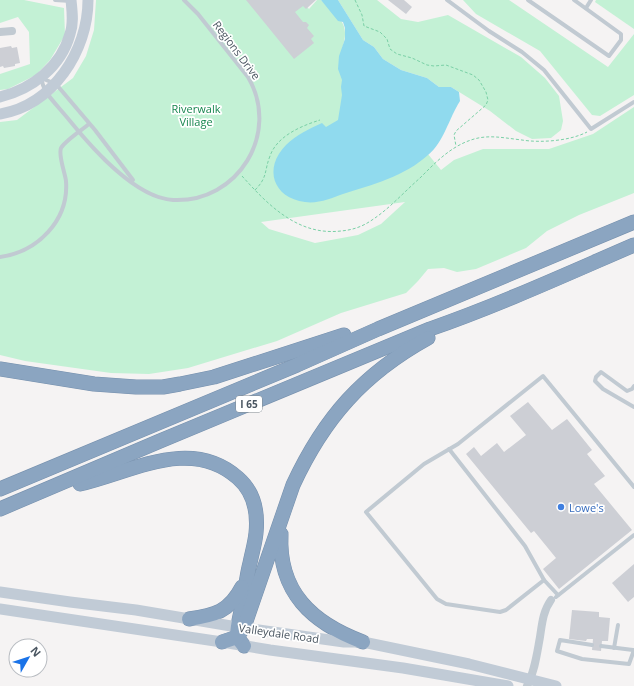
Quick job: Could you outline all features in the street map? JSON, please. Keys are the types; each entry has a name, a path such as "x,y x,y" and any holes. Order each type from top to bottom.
{"highway":[{"name":"I 65","path":"0,489 298,365 402,318 634,222"},
{"name":"I 65","path":"0,509 160,441 634,245"},
{"path":"0,369 94,384 163,387 196,382 214,377 402,318"},
{"path":"222,642 240,634 281,524 293,486 322,432 339,409 362,385 386,364 455,320"},
{"path":"44,491 83,483 166,459 192,458 214,462 225,467 241,481 253,498 257,511 256,536 246,582 240,634"},
{"path":"281,524 282,559 291,587 298,598 315,617 330,628 363,642"},
{"path":"189,619 212,615 220,611 238,597 246,582"}],"main road":[{"path":"0,97 25,88 50,69 69,38 72,22 73,0"},
{"path":"0,114 24,106 56,84 69,66 80,44 86,27 88,0"},
{"name":"Valleydale Road","path":"0,592 189,619 240,634 402,668 508,686"},
{"path":"0,609 222,642"},
{"name":"Valleydale Road","path":"240,634 344,642 363,642 469,664 531,684 556,686"}],"street":[{"path":"0,32 12,31"},
{"path":"531,684 545,610 554,598"}],"lane":[{"path":"56,0 73,0"},
{"name":"Regions Drive","path":"40,78 46,92 90,146 109,164 141,189 152,195 172,200 192,199 214,192 226,184 239,172 254,150 259,132 260,114 254,88 248,77 228,50 198,14 184,0"},
{"path":"447,0 489,31 522,52 544,70 591,129 634,102"},
{"path":"528,0 609,56 621,40 621,34 574,0"},
{"path":"586,8 591,0"},
{"name":"Regions Drive","path":"40,78 56,84 115,156 126,173 141,189"},
{"path":"0,257 16,253 34,244 45,236 54,225 63,208 66,194 66,178 60,151 65,143 89,124"},
{"path":"633,389 627,391 600,372 596,377 595,381 603,389 634,407"},
{"path":"544,580 506,610 500,612 446,604 437,599 366,512 424,464 458,444 543,376 634,487"},
{"path":"449,449 525,546 554,598 634,535"},
{"path":"614,648 618,625"},
{"path":"592,644 560,640 557,651 582,659 629,664 634,650 601,646"}],"path":[{"path":"355,0 362,15 364,26 380,32 387,39 393,52 427,65 446,65 463,71 473,75 482,85 488,100 486,105 456,131 454,135 456,147"},
{"path":"254,190 262,183 270,155 278,143 295,130 320,120"},
{"path":"239,172 254,190 282,215 293,222 308,228 328,232 352,230 373,220 445,154 463,143 487,136 532,141 552,140 577,136 591,129"}],"green space":[{"path":"0,0 24,0 64,8 65,35 50,60 36,75 8,89 0,90 0,74 30,64 29,32 18,17 0,23"},
{"name":"Riverwalk Village","path":"96,0 301,0 309,9 317,0 321,0 342,22 345,33 342,49 441,170 454,160 483,149 549,149 593,134 634,107 634,193 579,215 547,231 526,248 476,269 457,272 444,268 428,269 406,293 341,313 277,341 188,368 149,374 111,373 25,361 0,355 0,122 17,120 73,78 86,56 94,30","holes":["405,202 381,224 358,235 315,243 269,229 261,222"]},
{"path":"338,0 377,0 401,19 418,22 448,15 521,57 545,78 559,96 563,121 561,130 551,138 532,139 516,131 490,111 451,87 439,87 427,78 401,70 383,59 374,47 363,40"},
{"path":"463,0 509,0 608,67 634,34 634,95 600,116 592,115 540,51 476,14"},
{"path":"596,0 634,0 634,29 595,2"}],"water":[{"path":"321,0 338,0 363,40 374,47 383,59 401,70 427,78 439,87 451,87 459,92 460,101 434,150 409,169 388,179 325,200 305,202 285,195 275,181 273,172 279,154 290,141 303,132 322,123 326,127 338,120 342,95 342,80 338,69 339,56 345,39 345,28 343,22 338,21"}],"building":[{"path":"246,0 316,0 306,9 303,6 295,12 303,22 306,22 309,25 307,28 314,36 311,39 314,43 294,59"},
{"path":"388,0 404,0 412,7 406,14"},
{"path":"11,46 12,48 17,47 20,63 15,64 15,66 4,68 3,66 0,67 0,48"},
{"name":"Lowe's","path":"528,402 552,430 567,419 592,450 587,454 605,476 594,484 632,530 559,589 543,569 556,558 534,531 531,533 466,454 474,447 481,456 497,443 504,452 526,435 510,416"},
{"path":"634,564 634,597 628,602 612,583"},
{"path":"572,610 599,612 599,617 610,618 608,641 602,641 601,651 592,650 593,639 587,639 586,641 569,639"}],"place":[{"name":"Lowe's","path":"561,507"}]}
